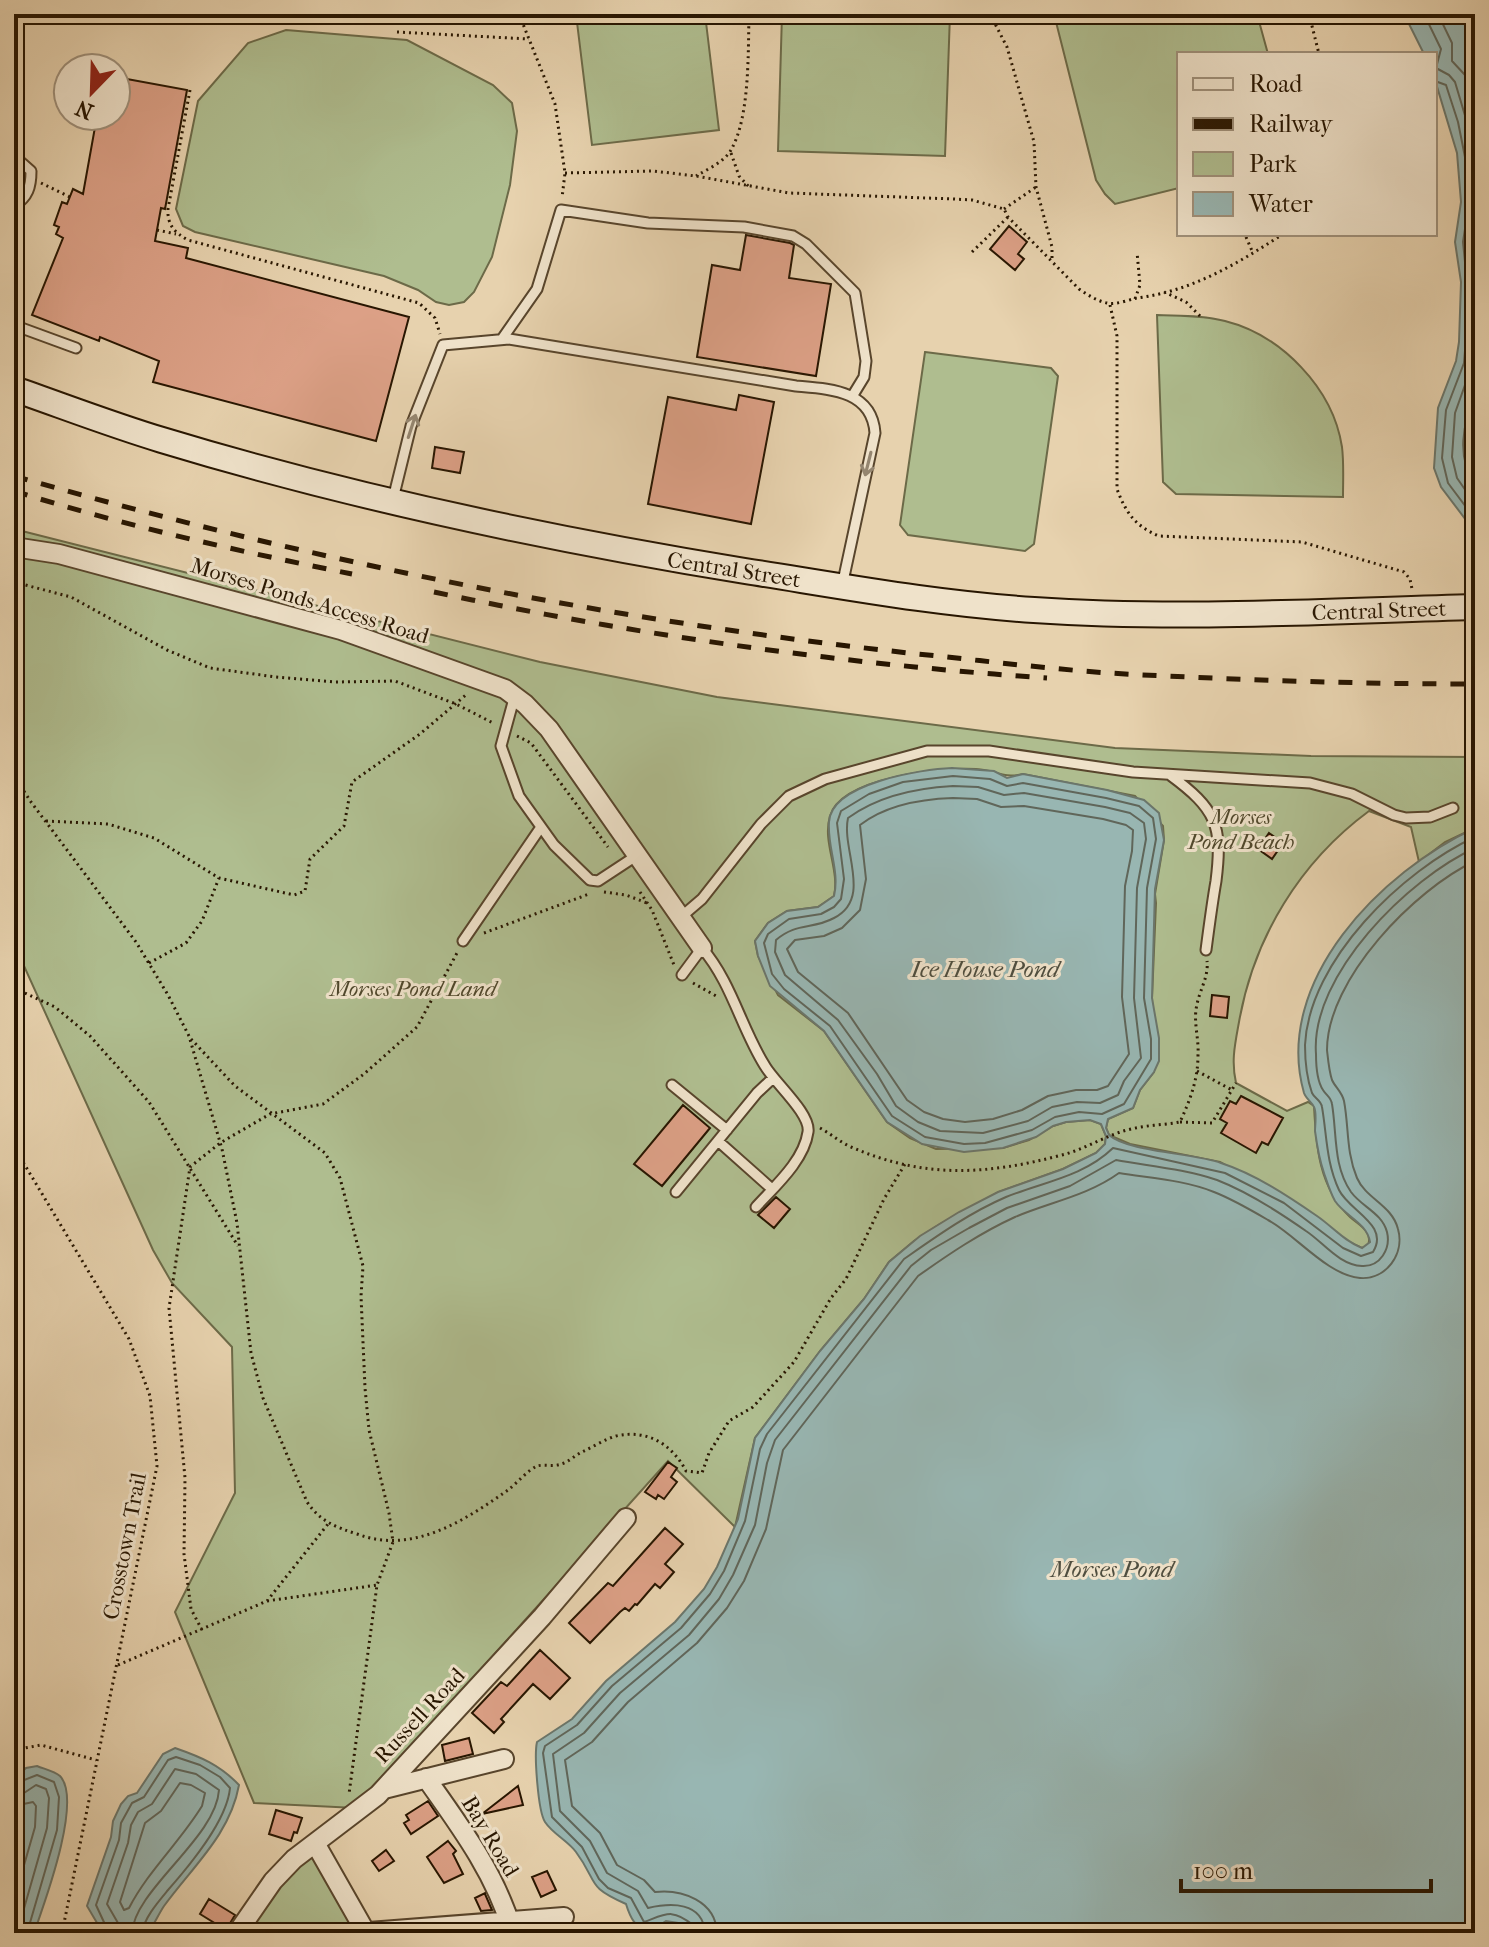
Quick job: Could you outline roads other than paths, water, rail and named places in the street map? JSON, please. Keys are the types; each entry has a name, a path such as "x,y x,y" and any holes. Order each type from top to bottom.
{"main road":[{"name":"Central Street","path":"14,389 162,440 392,501 603,548 842,586 964,603 1071,612 1171,615 1475,607"}],"street":[{"name":"Morses Ponds Access Road","path":"14,547 59,554 341,630 515,695 549,729 629,861 681,917 702,948"},
{"name":"Russell Road","path":"237,1933 273,1881 294,1859 384,1789 542,1617 626,1518"},
{"path":"384,1789 504,1759"},
{"name":"Bay Road","path":"426,1778 465,1833 494,1882 511,1928"},
{"path":"315,1843 361,1932 511,1928 564,1917"}],"lane":[{"path":"14,156 31,171 31,184 23,200 14,206"},
{"path":"502,339 537,289 561,210 648,223 744,227 793,236 806,244 855,293 866,361 864,377 853,395"},
{"path":"14,321 16,326 76,348"},
{"path":"392,501 411,426 443,345 502,339 749,379 834,389 853,395 875,423 842,586"},
{"path":"515,695 501,746 519,796 554,845 590,880 598,881 629,861"},
{"path":"681,917 702,899 761,824 789,796 825,779 900,757 940,750 974,750 1170,775 1310,783 1352,794 1406,818 1430,817 1453,808"},
{"path":"1170,775 1201,802 1219,835 1206,950"},
{"path":"463,941 541,827"},
{"path":"682,975 702,948 724,976 759,1055 773,1078 802,1112 808,1126 797,1158 756,1207"},
{"path":"676,1192 757,1093 773,1078"},
{"path":"672,1085 727,1130"},
{"path":"718,1141 772,1189"}],"water":[{"path":"1404,14 1475,14 1475,532 1441,487 1434,468 1438,408 1456,361 1459,342 1461,282 1455,242 1461,202 1457,153 1437,87 1437,52 1423,52"},
{"name":"Morses Pond","path":"952,768 994,771 1007,778 1023,774 1107,790 1144,800 1159,813 1164,840 1155,889 1152,998 1159,1038 1159,1061 1140,1090 1133,1108 1108,1119 1106,1128 1109,1135 1131,1145 1209,1160 1246,1173 1295,1201 1362,1248 1370,1242 1368,1235 1335,1201 1319,1158 1315,1110 1304,1093 1298,1051 1304,1010 1320,971 1343,935 1372,901 1440,847 1475,828 1475,1933 688,1933 678,1923 666,1921 649,1932 634,1921 626,1904 598,1888 576,1852 545,1822 537,1783 537,1742 572,1719 606,1681 675,1622 704,1589 738,1519 755,1438 820,1351 864,1299 889,1262 920,1236 959,1212 998,1192 1063,1169 1096,1153 1105,1144 1106,1136 1101,1124 1090,1120 1053,1126 1036,1137 1003,1148 964,1152 922,1144 887,1122 824,1031 770,986 755,941 768,923 787,911 818,907 834,896 829,822 834,809 845,797 880,781 921,771"},
{"path":"175,1748 210,1762 232,1778 239,1785 234,1803 219,1835 164,1906 148,1933 103,1933 87,1906 111,1837 113,1821 121,1804 128,1796 137,1793 163,1754"},
{"path":"37,1766 60,1776 66,1788 65,1829 34,1933 14,1933 14,1779 26,1768"}],"railway":[{"path":"14,476 125,507 349,561 576,606 689,624 918,654 1099,672 1300,681 1475,684"},
{"path":"14,491 182,537 352,574"},
{"path":"434,592 586,622 739,646 893,665 1047,678"}],"park label":[{"name":"Morses Pond Beach","path":"1241,828"},
{"name":"Morses Pond Land","path":"413,988"}],"water label":[{"name":"Ice House Pond","path":"985,969"}]}
